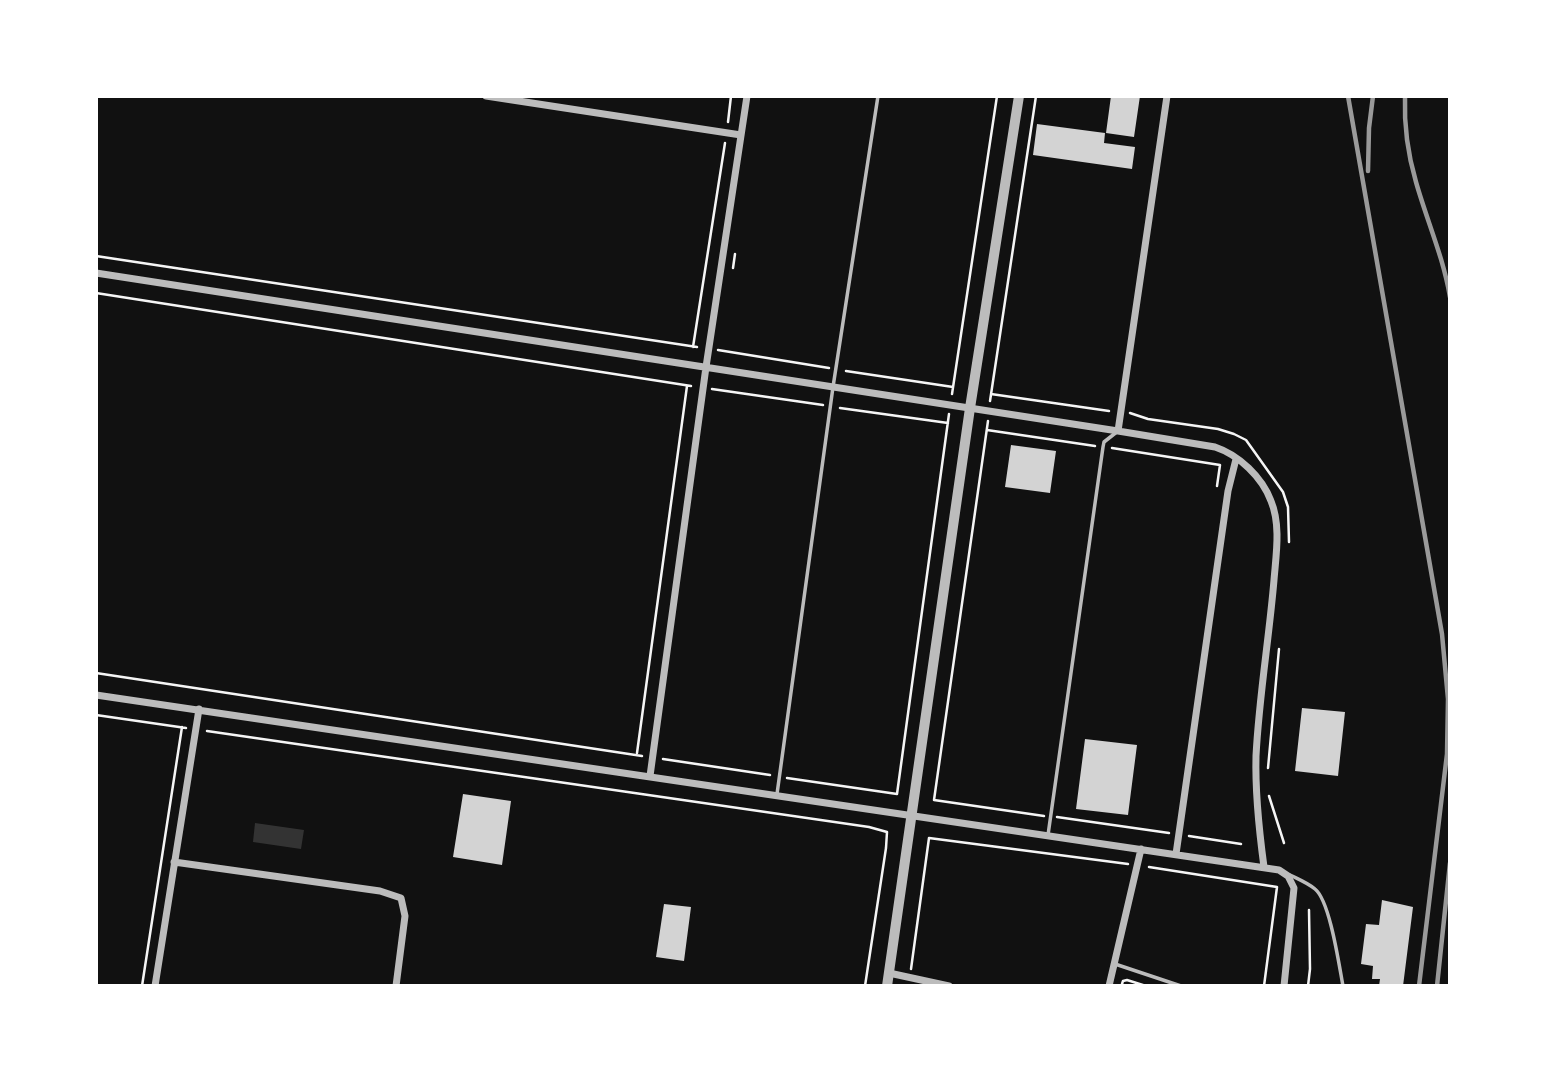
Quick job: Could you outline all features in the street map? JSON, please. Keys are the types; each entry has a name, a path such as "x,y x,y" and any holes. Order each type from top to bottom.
{"street":[{"path":"486,96 741,135"},
{"path":"650,776 703,388 747,96"},
{"path":"887,986 970,408 1019,96"},
{"path":"1118,431 1167,96"},
{"path":"96,273 1118,431 1226,451 1251,470 1264,487 1272,501 1277,530 1256,754 1256,797 1264,867"},
{"path":"1176,854 1227,491 1237,459"},
{"path":"96,695 1264,867 1283,872 1294,888 1284,986"},
{"path":"155,986 199,709"},
{"path":"1109,986 1141,849"},
{"path":"174,862 380,891 401,898 405,916 396,986"},
{"path":"889,973 949,986"}],"lane":[{"path":"777,795 833,387 878,96"},
{"path":"1048,835 1103,447 1104,442 1118,431"},
{"path":"1283,872 1314,888 1323,898 1343,986"},
{"path":"1115,964 1181,986"}],"path":[{"path":"693,347 731,96"},
{"path":"96,673 897,794 950,405 997,96"},
{"path":"1036,96 934,800 1241,844"},
{"path":"96,256 953,387"},
{"path":"96,293 687,386 948,424"},
{"path":"637,755 687,386"},
{"path":"96,715 856,825 887,832 865,986"},
{"path":"142,986 182,727"},
{"path":"910,978 929,838 1277,887 1264,986"},
{"path":"1308,986 1309,910"},
{"path":"1121,986 1123,981 1127,980 1146,986"}],"shaded area":[{"path":"255,823 304,830 301,849 253,842"}],"building":[{"path":"1111,96 1140,96 1134,137 1106,133"},
{"path":"1037,124 1105,133 1104,143 1135,147 1132,169 1033,155"},
{"path":"1011,445 1056,451 1050,493 1005,487"},
{"path":"1302,708 1345,712 1338,776 1295,771"},
{"path":"1085,739 1137,745 1128,815 1076,809"},
{"path":"463,794 511,801 502,865 453,857"},
{"path":"1382,900 1413,907 1403,986 1379,986 1380,979 1372,979 1373,966 1361,964 1366,924 1379,925"},
{"path":"664,904 691,907 684,961 656,957"}],"railway":[{"path":"1348,96 1442,634 1448,699 1447,754 1419,986"},
{"path":"1368,171 1373,96"},
{"path":"1405,96 1411,161 1450,297"},
{"path":"1437,986 1450,863"}]}
